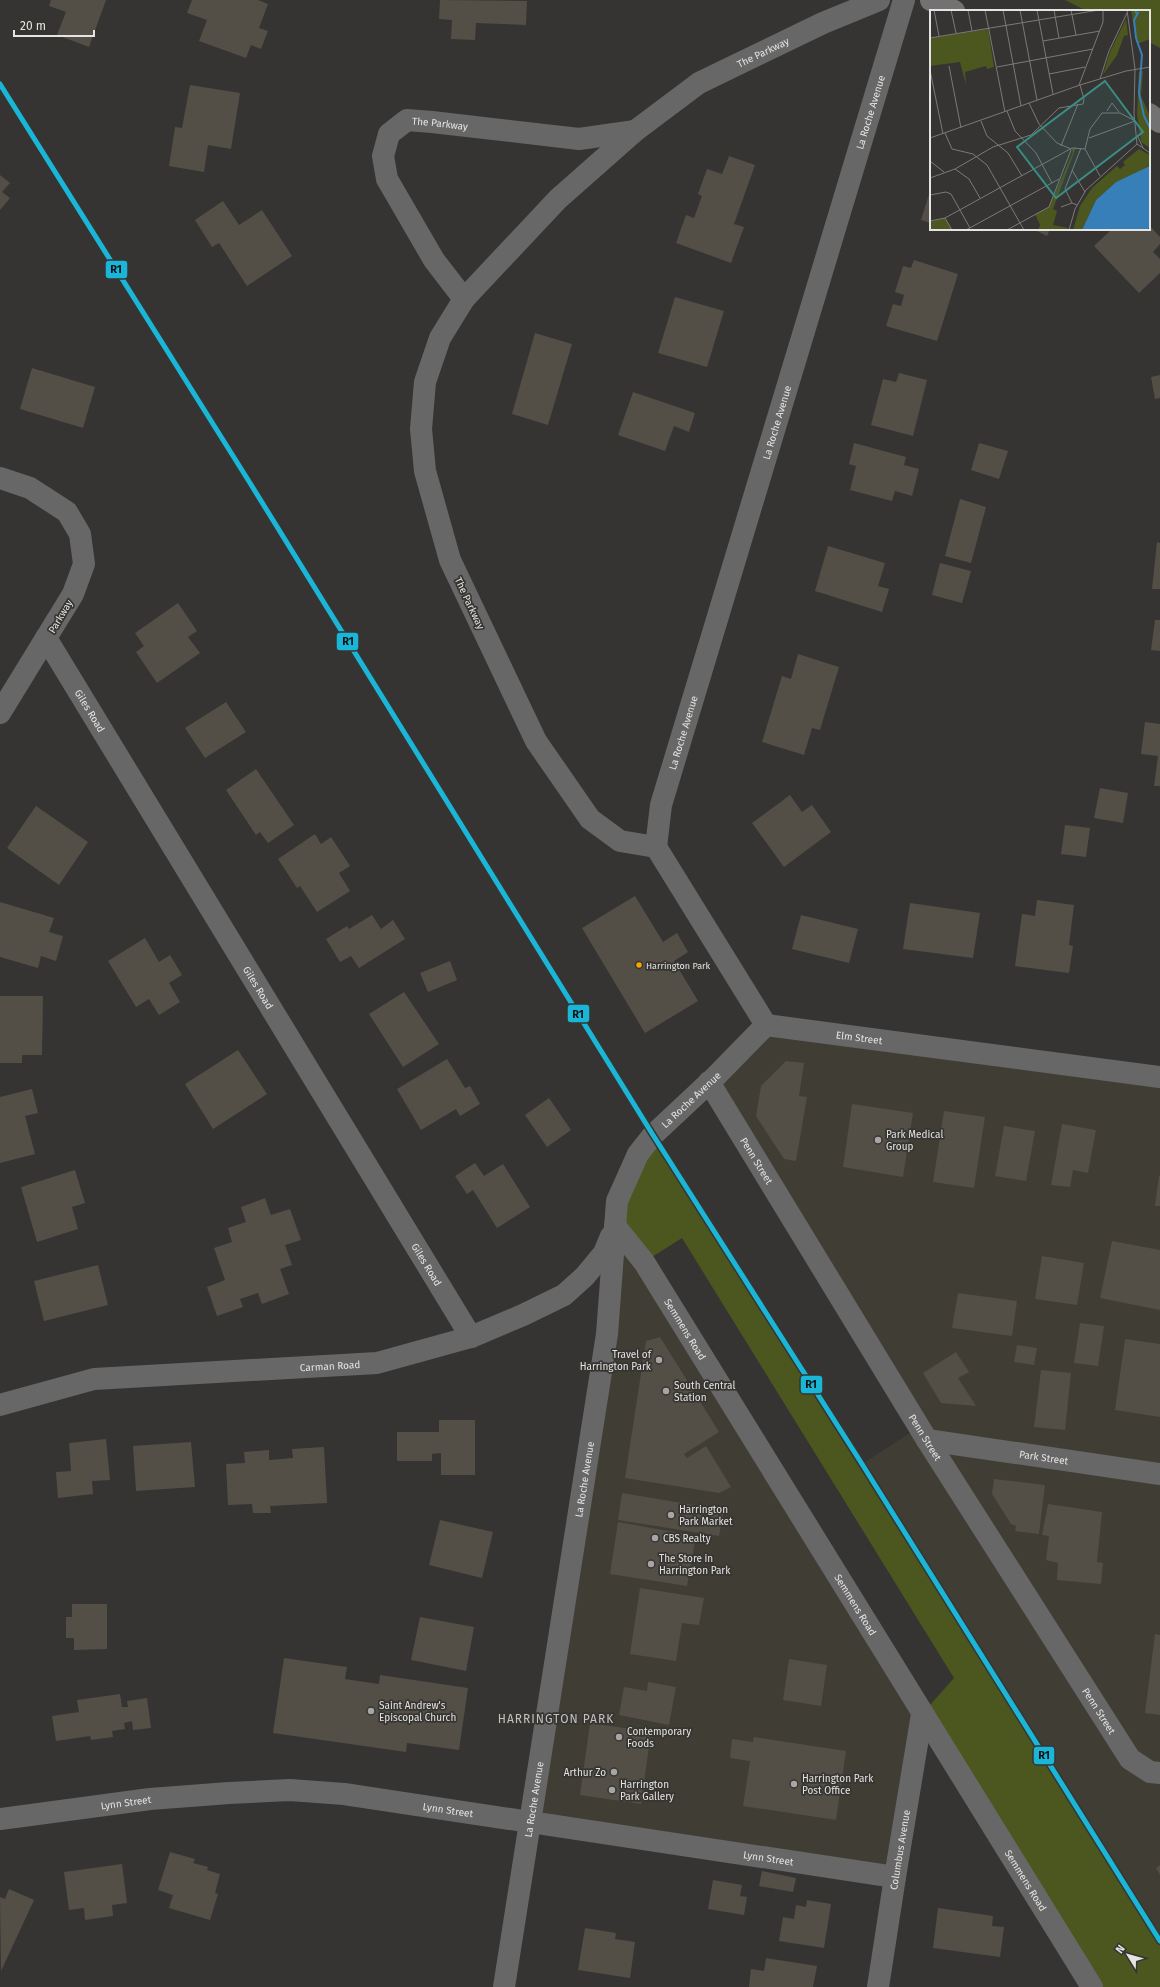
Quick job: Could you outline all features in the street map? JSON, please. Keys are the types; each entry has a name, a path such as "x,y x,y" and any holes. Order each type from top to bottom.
{"main road":[{"path":"931,0 952,10"},
{"path":"1150,107 1160,111"},
{"path":"1150,115 1160,122"}],"street":[{"name":"The Parkway","path":"656,847 620,841 590,819 536,741 450,560 425,471 421,429 428,374 440,338 464,298 558,199 635,131 699,83 823,23 879,0"},
{"name":"La Roche Avenue","path":"656,847 660,805 904,0"},
{"name":"The Parkway","path":"464,298 434,260 387,179 383,156 389,134 406,120 579,139 635,131"},
{"name":"Parkway","path":"0,478 30,488 67,512 80,534 84,564 73,594 0,713"},
{"name":"Giles Road","path":"46,638 470,1337"},
{"path":"656,847 766,1025"},
{"name":"La Roche Avenue","path":"504,1987 608,1334 618,1201 638,1154 653,1135 766,1025"},
{"name":"Elm Street","path":"766,1025 1160,1077"},
{"name":"Penn Street","path":"709,1082 928,1440 1130,1759 1150,1772 1160,1773"},
{"name":"Carman Road","path":"0,1405 94,1379 377,1363 470,1337 523,1315 564,1295 585,1276 604,1253 615,1226"},
{"name":"Semmens Road","path":"615,1226 644,1262 1092,1987"},
{"name":"Park Street","path":"928,1440 1160,1474"},
{"name":"Columbus Avenue","path":"878,1987 922,1714"},
{"name":"Lynn Street","path":"0,1819 150,1799 290,1790 344,1794 895,1877"}],"shaded area":[{"path":"766,1025 1160,1077 1160,1941 862,1464 919,1427 715,1077"},
{"path":"615,1226 922,1714 895,1877 531,1821"}],"green space":[{"path":"1065,0 1160,0 1160,48 1150,43 1150,10 1085,10"},
{"path":"653,1135 862,1464 1160,1941 1160,1987 1092,1987 922,1714 954,1678 682,1238 644,1262 615,1226"}],"building":[{"path":"51,0 106,0 89,47 57,35 66,12 49,6"},
{"path":"192,0 258,0 268,4 259,28 268,31 261,49 251,45 246,58 199,41 207,20 187,13"},
{"path":"440,0 527,1 526,25 476,23 475,40 451,39 452,20 439,19"},
{"path":"190,85 240,93 231,149 208,145 204,172 169,166 175,127 182,128"},
{"path":"729,156 755,165 734,224 744,227 731,263 676,243 686,215 694,218 702,196 698,194 707,169 722,174"},
{"path":"0,175 10,183 2,192 10,198 0,210"},
{"path":"930,191 930,223 921,220"},
{"path":"223,201 239,225 262,210 292,256 247,286 219,243 212,247 195,220"},
{"path":"1150,226 1160,237 1160,244 1153,252 1160,259 1160,273 1139,293 1094,246 1111,230 1150,230"},
{"path":"1035,230 1050,230 1047,236"},
{"path":"914,260 958,274 937,341 886,326 893,304 901,306 904,295 895,292 903,266 911,268"},
{"path":"675,297 724,311 707,367 658,353"},
{"path":"535,333 572,344 548,425 512,414"},
{"path":"32,368 95,387 83,428 20,409"},
{"path":"899,373 927,380 913,436 871,425 883,379 896,382"},
{"path":"1160,375 1160,398 1155,399 1151,377"},
{"path":"633,392 695,413 689,432 674,426 665,451 618,435"},
{"path":"854,443 906,457 904,465 919,469 912,496 895,491 892,501 850,490 856,466 849,464"},
{"path":"979,443 1008,451 999,479 971,470"},
{"path":"960,499 986,507 971,563 945,556"},
{"path":"1157,542 1160,543 1160,589 1152,589"},
{"path":"828,546 885,563 878,586 889,589 882,612 815,591"},
{"path":"940,563 971,571 962,603 932,595"},
{"path":"178,603 197,631 188,637 200,653 157,683 136,652 144,646 135,633"},
{"path":"1155,620 1160,620 1160,651 1151,650"},
{"path":"798,654 839,667 820,730 812,728 804,755 762,742 782,676 791,679"},
{"path":"226,702 246,732 205,758 185,728"},
{"path":"1145,722 1160,724 1160,786 1154,786 1158,756 1141,754"},
{"path":"256,769 294,825 268,843 260,832 256,835 226,790"},
{"path":"1100,788 1128,793 1123,823 1094,818"},
{"path":"790,795 802,812 812,805 831,832 784,867 752,823"},
{"path":"36,806 88,842 59,885 7,848"},
{"path":"1065,825 1090,828 1086,857 1061,854"},
{"path":"315,834 321,844 331,837 350,866 339,873 350,891 317,912 300,886 297,888 278,859"},
{"path":"635,896 663,942 677,933 688,952 674,961 698,1001 645,1033 582,928"},
{"path":"1037,900 1074,905 1069,945 1073,946 1069,973 1015,966 1022,914 1035,916"},
{"path":"0,902 54,918 49,932 63,936 56,961 41,956 38,968 0,957"},
{"path":"910,903 980,913 973,958 903,949"},
{"path":"372,915 381,929 393,920 405,939 359,968 351,956 340,962 326,939 347,926 349,929"},
{"path":"801,915 858,929 849,963 792,949"},
{"path":"145,938 159,962 170,955 182,975 169,983 180,1002 159,1015 149,999 136,1007 108,961"},
{"path":"450,961 457,980 428,992 420,973"},
{"path":"404,992 439,1044 403,1067 369,1014"},
{"path":"0,996 43,996 42,1055 22,1055 22,1063 0,1063"},
{"path":"238,1050 267,1094 213,1129 185,1084"},
{"path":"447,1059 465,1088 470,1086 480,1104 460,1116 456,1109 421,1130 397,1089"},
{"path":"786,1061 804,1063 799,1096 807,1097 796,1161 784,1159 756,1116 761,1086"},
{"path":"32,1089 38,1113 25,1116 35,1154 0,1163 0,1097"},
{"path":"549,1098 571,1130 547,1147 525,1115"},
{"name":"Park Medical Group","path":"852,1104 913,1113 903,1177 843,1167"},
{"path":"944,1111 985,1117 974,1188 933,1182"},
{"path":"1062,1124 1096,1130 1088,1173 1073,1170 1070,1187 1051,1185"},
{"path":"1004,1126 1035,1131 1026,1181 995,1176"},
{"path":"475,1163 484,1176 503,1164 530,1207 497,1228 473,1190 467,1194 455,1176"},
{"path":"75,1170 85,1203 72,1207 78,1229 37,1242 21,1187"},
{"path":"1159,1176 1160,1206 1155,1206"},
{"path":"265,1198 271,1215 290,1209 301,1240 285,1245 292,1265 280,1269 289,1294 262,1304 258,1293 240,1299 243,1307 217,1316 207,1287 225,1280 214,1248 232,1242 228,1228 246,1222 241,1207"},
{"path":"1112,1241 1160,1250 1160,1310 1100,1298"},
{"path":"1042,1256 1084,1263 1077,1305 1035,1299"},
{"path":"98,1265 108,1305 44,1321 34,1281"},
{"path":"958,1293 1017,1301 1012,1336 952,1328"},
{"path":"1080,1323 1104,1326 1098,1366 1074,1363"},
{"path":"660,1337 719,1432 684,1454 687,1458 706,1446 731,1487 719,1493 625,1478 646,1341"},
{"path":"1125,1339 1160,1344 1160,1417 1115,1410"},
{"path":"1017,1345 1037,1348 1034,1365 1014,1362"},
{"path":"956,1352 969,1372 958,1378 976,1406 941,1403 923,1373"},
{"path":"1041,1370 1071,1373 1065,1430 1034,1427"},
{"path":"439,1420 475,1420 475,1475 441,1475 441,1453 432,1454 432,1461 397,1461 397,1432 439,1432"},
{"path":"106,1439 110,1480 92,1481 93,1494 58,1498 56,1472 71,1471 69,1443"},
{"path":"191,1442 195,1487 136,1491 133,1446"},
{"path":"324,1447 327,1503 270,1506 271,1513 253,1513 252,1504 228,1505 226,1464 245,1463 244,1452 269,1450 269,1460 293,1458 292,1449"},
{"path":"994,1479 1045,1485 1039,1534 1015,1531 1016,1526 1011,1524 992,1494"},
{"name":"Harrington Park Market","path":"622,1493 724,1510 719,1536 618,1520"},
{"path":"1048,1504 1102,1512 1097,1562 1103,1563 1101,1584 1057,1580 1058,1563 1046,1560 1049,1536 1042,1535"},
{"path":"440,1520 493,1532 482,1578 429,1565"},
{"name":"The Store in Harrington Park","path":"618,1522 696,1536 687,1586 610,1574"},
{"path":"640,1588 704,1598 699,1625 682,1623 676,1661 630,1654"},
{"path":"72,1604 107,1604 107,1649 74,1650 74,1638 66,1638 66,1617 72,1617"},
{"path":"420,1617 474,1627 466,1671 411,1660"},
{"path":"1155,1634 1160,1635 1160,1715 1145,1713"},
{"name":"Saint Andrew's Episcopal Church","path":"284,1658 347,1667 345,1679 379,1684 380,1675 468,1688 459,1750 407,1743 406,1752 273,1733"},
{"path":"789,1659 827,1665 821,1706 783,1700"},
{"path":"648,1682 676,1687 669,1725 619,1715 624,1687 647,1691"},
{"path":"120,1694 122,1707 128,1707 127,1701 147,1698 151,1728 133,1730 132,1721 124,1723 125,1729 112,1731 113,1737 91,1740 90,1736 56,1741 52,1716 79,1712 77,1700"},
{"path":"590,1723 651,1732 641,1804 580,1795"},
{"name":"Harrington Park Post Office","path":"754,1737 846,1751 836,1820 743,1806 750,1761 730,1758 732,1739 753,1742"},
{"path":"170,1852 195,1859 193,1863 208,1867 207,1870 220,1874 215,1893 218,1894 210,1920 169,1908 173,1895 158,1890"},
{"path":"122,1864 127,1903 112,1905 113,1916 85,1920 84,1908 69,1910 64,1872"},
{"path":"1160,1865 1160,1875 1156,1868"},
{"path":"762,1871 796,1878 793,1892 759,1886"},
{"path":"713,1880 742,1885 740,1896 747,1897 744,1915 708,1909"},
{"path":"9,1889 34,1900 1,1971 0,1897 5,1899"},
{"path":"807,1900 831,1904 824,1948 779,1941 783,1917 794,1919 796,1905 806,1907"},
{"path":"938,1908 993,1916 992,1926 1004,1927 1000,1957 933,1948"},
{"path":"585,1928 616,1933 615,1939 635,1942 630,1978 578,1970"},
{"path":"766,1958 817,1966 813,1987 749,1987 751,1969 764,1971"}],"transit line":[{"name":"R1","path":"0,84 250,483 653,1135 862,1464 1160,1941"}],"place":[{"name":"Harrington Park","path":"639,965"},
{"name":"Park Medical Group","path":"878,1140"},
{"name":"Travel of Harrington Park","path":"659,1360"},
{"name":"South Central Station","path":"666,1391"},
{"name":"Harrington Park Market","path":"671,1515"},
{"name":"CBS Realty","path":"655,1538"},
{"name":"The Store in Harrington Park","path":"651,1564"},
{"name":"Saint Andrew's Episcopal Church","path":"371,1711"},
{"name":"Contemporary Foods","path":"619,1737"},
{"name":"Arthur Zo","path":"614,1772"},
{"name":"Harrington Park Post Office","path":"794,1784"},
{"name":"Harrington Park Gallery","path":"612,1790"}],"district":[{"name":"HARRINGTON PARK","path":"556,1719"}]}
